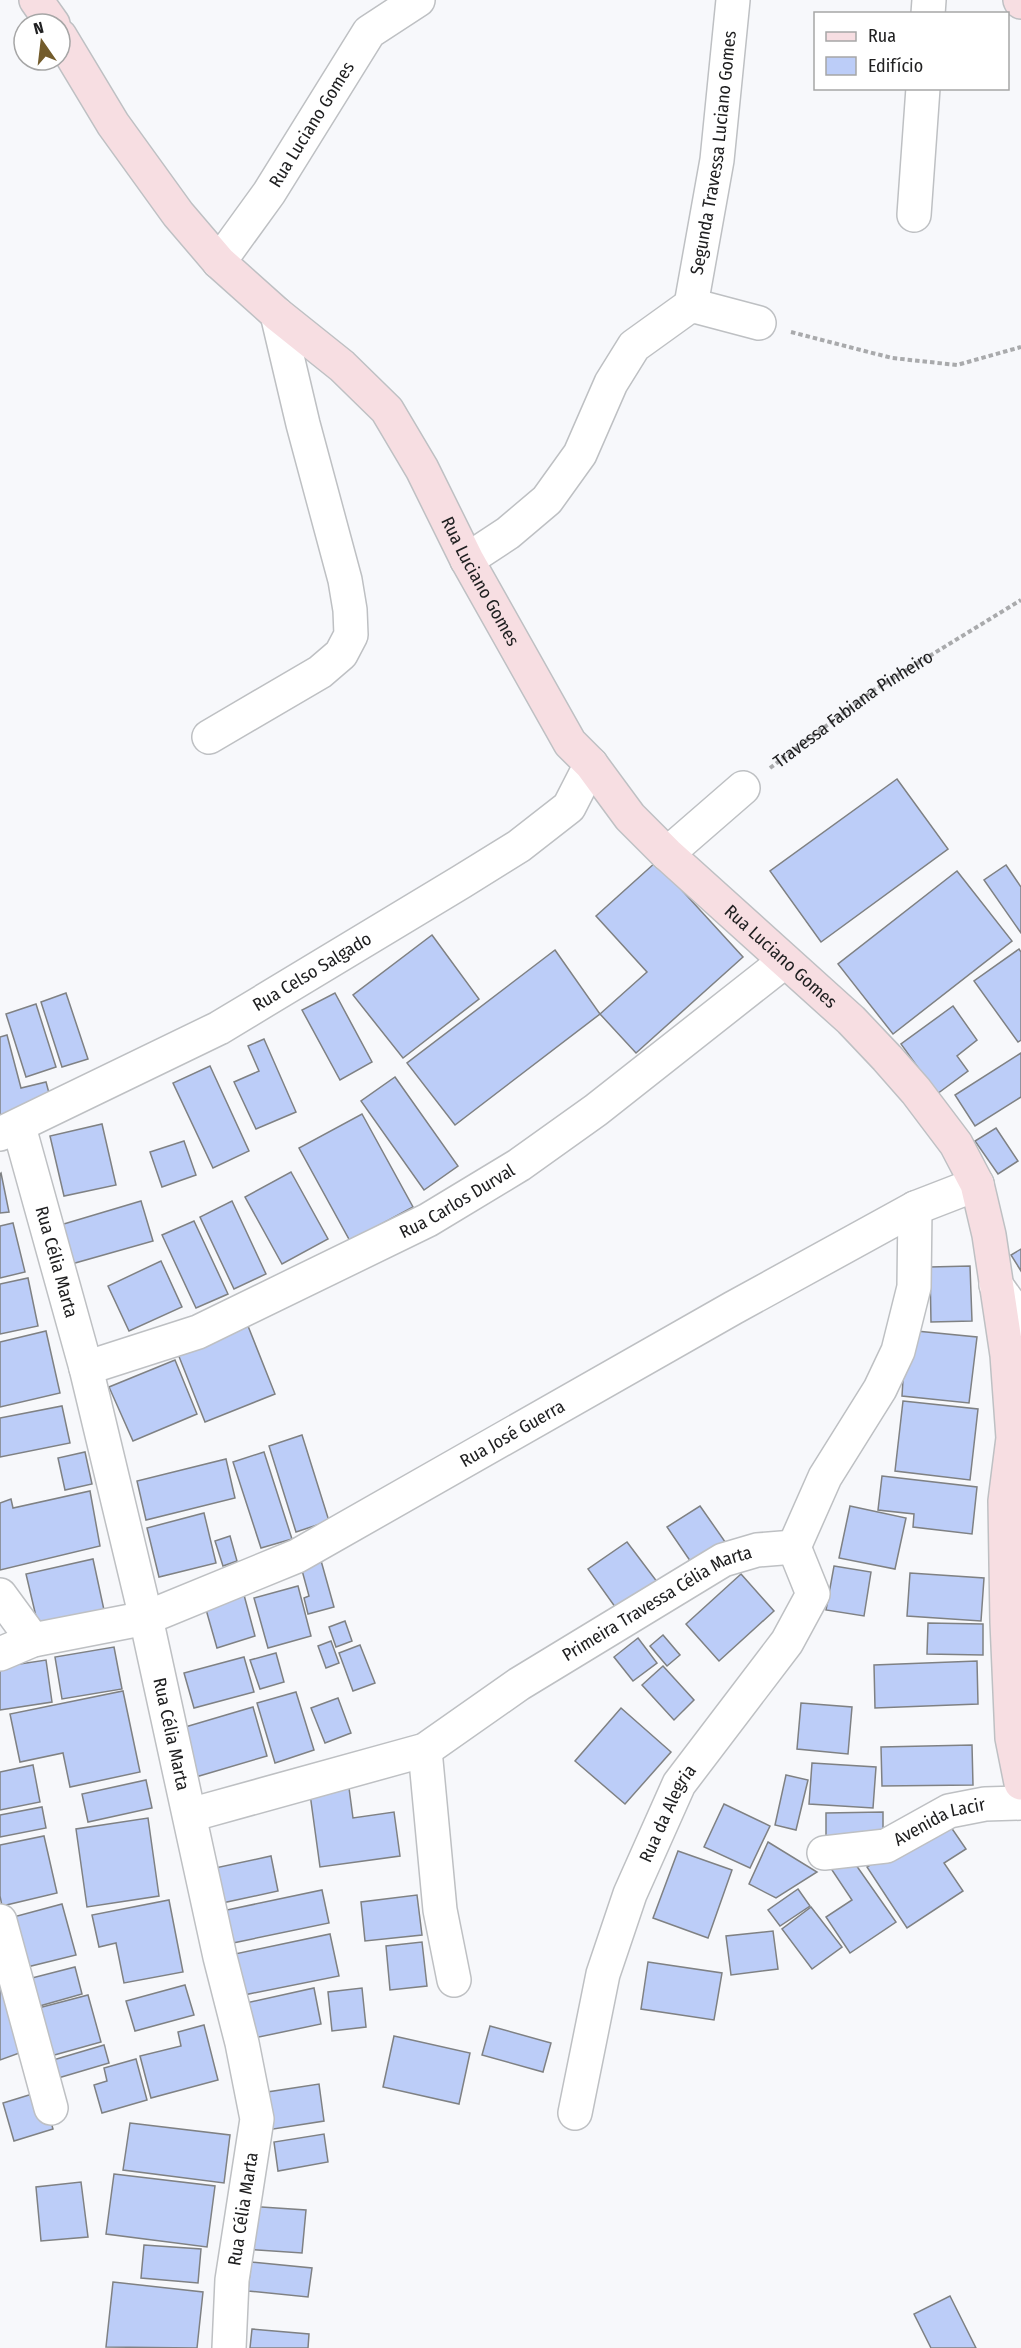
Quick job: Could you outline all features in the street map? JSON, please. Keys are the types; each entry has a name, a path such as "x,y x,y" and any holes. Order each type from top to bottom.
{"street":[{"name":"Rua Luciano Gomes","path":"219,262 269,193 369,32 418,0"},
{"name":"Segunda Travessa Luciano Gomes","path":"691,305 717,160 732,0"},
{"name":"Rua Luciano Gomes","path":"72,56 113,124 178,214 219,262 277,314 342,366 387,410 422,469 467,560 570,743 591,764 630,817 666,854 851,1020 916,1091 956,1144 977,1184 989,1235 1007,1355 1013,1438 1005,1501 1007,1611 1012,1738 1021,1783"},
{"path":"914,215 923,90"},
{"path":"467,560 508,533 547,500 580,454 611,383 634,346 691,305 759,323"},
{"path":"209,737 320,672 341,654 351,635 345,580 303,424 277,314"},
{"name":"Rua Celso Salgado","path":"9,1130 219,1028 519,846 569,807 591,764"},
{"path":"666,854 743,788"},
{"name":"Rua Carlos Durval","path":"86,1368 198,1332 428,1220 519,1165 576,1124 785,961"},
{"name":"Rua Célia Marta","path":"9,1130 86,1368 146,1618 257,2119 232,2280 229,2348"},
{"name":"Rua José Guerra","path":"0,1654 33,1640 146,1618 297,1556 733,1308 915,1208 977,1184"},
{"path":"794,1547 825,1477 879,1389 898,1351 914,1287 915,1208"},
{"path":"996,1285 1021,1320"},
{"name":"Primeira Travessa Célia Marta","path":"190,1815 425,1750 519,1684 723,1560 757,1550 794,1547"},
{"name":"Rua da Alegria","path":"575,2113 603,1974 630,1894 679,1784 787,1642 813,1594 794,1547"},
{"path":"0,1595 33,1640"},
{"path":"425,1750 440,1910 454,1980"},
{"name":"Avenida Lacir","path":"824,1853 886,1846 949,1811 985,1804 1021,1803"},
{"path":"0,1921 51,2108"}],"path":[{"path":"759,323 892,358 957,365 1021,347"},
{"name":"Travessa Fabiana Pinheiro","path":"743,788 874,690 1021,600"}],"building":[{"path":"897,779 948,849 821,942 770,871"},
{"path":"656,862 743,957 636,1053 600,1014 647,972 596,916"},
{"path":"1006,865 1021,887 1021,933 984,880"},
{"path":"957,871 1012,941 893,1034 838,964"},
{"path":"432,935 479,999 403,1058 353,995"},
{"path":"1019,949 1021,952 1021,1040 1018,1042 974,981"},
{"path":"555,950 600,1014 455,1125 407,1063"},
{"path":"66,993 88,1059 62,1067 41,1002"},
{"path":"335,993 372,1062 340,1080 302,1010"},
{"path":"36,1004 56,1067 26,1077 6,1014"},
{"path":"953,1006 977,1040 957,1056 968,1071 937,1094 901,1044"},
{"path":"7,1035 21,1088 46,1082 52,1104 0,1117 0,1037"},
{"path":"264,1039 296,1112 256,1129 234,1082 259,1071 248,1046"},
{"path":"1021,1053 1021,1097 975,1126 955,1095"},
{"path":"210,1066 249,1151 213,1168 173,1083"},
{"path":"395,1077 458,1166 424,1190 361,1101"},
{"path":"362,1114 413,1207 350,1241 299,1148"},
{"path":"102,1124 116,1185 64,1196 50,1136"},
{"path":"996,1128 1018,1161 998,1174 975,1141"},
{"path":"184,1141 196,1175 162,1187 150,1152"},
{"path":"291,1172 328,1239 282,1264 245,1197"},
{"path":"0,1174 9,1212 0,1213"},
{"path":"141,1201 153,1241 68,1265 57,1226"},
{"path":"232,1201 266,1274 234,1289 200,1217"},
{"path":"194,1221 228,1294 196,1308 162,1235"},
{"path":"13,1223 25,1272 0,1278 0,1226"},
{"path":"1021,1249 1021,1271 1011,1255"},
{"path":"161,1261 182,1307 129,1331 108,1286"},
{"path":"970,1266 972,1321 931,1322 930,1267"},
{"path":"28,1278 38,1326 0,1334 0,1284"},
{"path":"248,1326 275,1394 205,1422 178,1354"},
{"path":"906,1330 977,1337 969,1403 902,1396"},
{"path":"46,1331 60,1393 0,1407 0,1342"},
{"path":"175,1360 197,1414 133,1441 109,1387"},
{"path":"903,1401 978,1409 970,1480 895,1471"},
{"path":"62,1406 70,1443 0,1457 0,1418"},
{"path":"302,1435 329,1521 296,1532 269,1446"},
{"path":"85,1452 92,1484 65,1490 58,1458"},
{"path":"264,1452 292,1539 261,1548 233,1462"},
{"path":"226,1459 235,1498 146,1520 137,1481"},
{"path":"882,1476 977,1487 972,1534 913,1527 914,1514 878,1510"},
{"path":"90,1491 100,1546 0,1570 0,1503 11,1499 13,1508"},
{"path":"700,1506 728,1546 695,1568 667,1527"},
{"path":"850,1506 906,1518 895,1569 839,1558"},
{"path":"204,1513 216,1563 159,1577 147,1528"},
{"path":"230,1536 237,1561 223,1566 215,1541"},
{"path":"627,1542 658,1583 618,1611 588,1569"},
{"path":"320,1557 334,1607 308,1614 304,1598 309,1596 300,1563"},
{"path":"93,1559 104,1610 38,1625 26,1574"},
{"path":"834,1566 871,1572 864,1616 826,1610"},
{"path":"910,1573 984,1578 981,1621 907,1616"},
{"path":"741,1574 774,1611 719,1661 686,1624"},
{"path":"298,1586 311,1636 268,1648 254,1598"},
{"path":"244,1595 255,1636 217,1648 205,1606"},
{"path":"345,1621 352,1641 336,1647 329,1627"},
{"path":"928,1623 983,1624 983,1655 927,1654"},
{"path":"663,1635 680,1655 667,1666 650,1646"},
{"path":"638,1638 657,1663 633,1681 614,1657"},
{"path":"331,1641 339,1663 326,1668 318,1646"},
{"path":"360,1645 375,1683 353,1691 339,1653"},
{"path":"114,1647 122,1689 62,1699 55,1657"},
{"path":"276,1653 284,1682 260,1689 250,1660"},
{"path":"244,1657 254,1692 194,1708 184,1673"},
{"path":"46,1660 52,1702 0,1710 0,1667"},
{"path":"977,1661 978,1704 875,1708 874,1665"},
{"path":"663,1666 694,1700 674,1720 642,1685"},
{"path":"123,1691 140,1772 70,1787 63,1753 20,1762 10,1714"},
{"path":"296,1692 314,1750 275,1763 257,1703"},
{"path":"338,1698 351,1733 325,1743 311,1708"},
{"path":"801,1703 852,1707 848,1754 797,1749"},
{"path":"253,1707 267,1756 189,1779 175,1730"},
{"path":"621,1708 671,1752 625,1804 575,1761"},
{"path":"972,1745 973,1785 882,1786 881,1747"},
{"path":"812,1763 876,1767 873,1808 809,1804"},
{"path":"33,1765 40,1802 0,1810 0,1772"},
{"path":"786,1775 808,1780 796,1830 775,1825"},
{"path":"146,1780 152,1808 88,1822 82,1794"},
{"path":"349,1788 353,1818 394,1812 400,1856 320,1867 310,1794"},
{"path":"724,1804 770,1826 750,1868 704,1847"},
{"path":"42,1807 46,1828 0,1837 0,1815"},
{"path":"883,1812 883,1839 826,1840 826,1813"},
{"path":"944,1817 966,1849 944,1863 963,1891 907,1928 867,1867"},
{"path":"148,1818 159,1896 87,1907 76,1829"},
{"path":"44,1836 57,1893 2,1906 0,1845"},
{"path":"768,1842 817,1872 776,1898 749,1884"},
{"path":"678,1851 732,1870 708,1938 653,1918"},
{"path":"849,1855 896,1922 850,1953 826,1917 852,1900 830,1867"},
{"path":"271,1856 278,1891 222,1903 215,1868"},
{"path":"798,1889 810,1906 780,1926 768,1910"},
{"path":"322,1890 329,1923 228,1944 222,1911"},
{"path":"417,1895 422,1935 365,1941 361,1902"},
{"path":"169,1900 183,1972 124,1983 116,1943 99,1947 92,1915"},
{"path":"62,1904 76,1955 19,1969 6,1919"},
{"path":"811,1907 842,1947 812,1969 782,1929"},
{"path":"773,1931 778,1969 731,1975 726,1936"},
{"path":"330,1934 339,1976 244,1995 235,1954"},
{"path":"422,1942 427,1986 390,1990 386,1946"},
{"path":"648,1962 722,1973 714,2020 641,2009"},
{"path":"75,1967 82,1994 36,2007 28,1979"},
{"path":"10,1985 33,2048 0,2060 0,1988"},
{"path":"185,1985 194,2015 135,2031 126,2001"},
{"path":"314,1988 321,2024 254,2038 246,2003"},
{"path":"362,1988 366,2027 332,2031 328,1992"},
{"path":"88,1995 101,2042 40,2059 27,2011"},
{"path":"204,2025 218,2080 151,2098 140,2056 181,2046 178,2032"},
{"path":"490,2026 551,2043 543,2072 482,2055"},
{"path":"394,2036 470,2053 459,2104 383,2087"},
{"path":"104,2045 109,2063 48,2081 43,2063"},
{"path":"136,2059 147,2100 102,2113 94,2085 107,2081 104,2068"},
{"path":"319,2084 324,2121 267,2130 261,2093"},
{"path":"42,2091 53,2129 14,2141 3,2103"},
{"path":"130,2123 230,2135 224,2183 123,2170"},
{"path":"324,2134 328,2162 278,2171 274,2142"},
{"path":"114,2174 215,2186 207,2247 106,2234"},
{"path":"81,2182 88,2237 41,2241 36,2187"},
{"path":"248,2206 306,2210 302,2253 244,2249"},
{"path":"144,2245 201,2249 198,2283 141,2278"},
{"path":"251,2262 312,2268 308,2297 248,2291"},
{"path":"113,2282 203,2292 197,2348 106,2347"},
{"path":"950,2296 976,2348 931,2348 914,2314"},
{"path":"252,2329 309,2334 308,2348 250,2348"}]}
